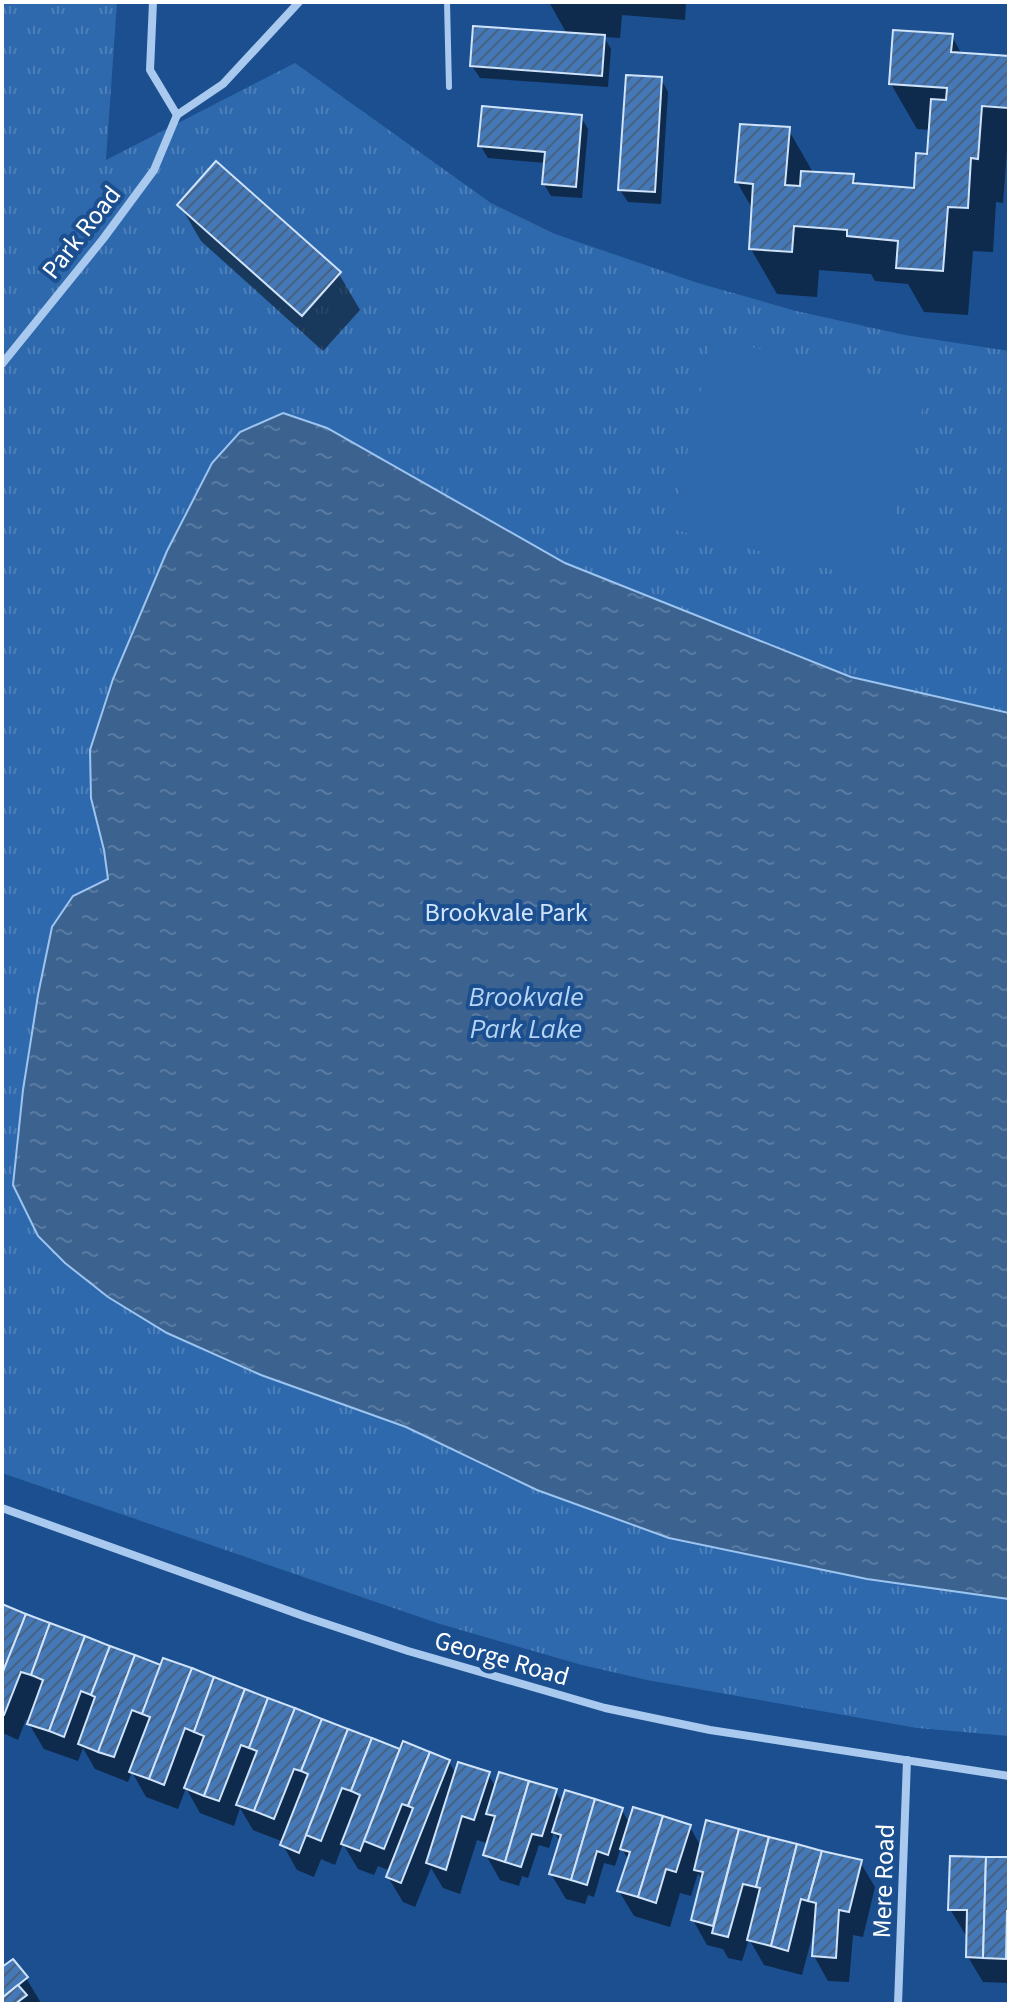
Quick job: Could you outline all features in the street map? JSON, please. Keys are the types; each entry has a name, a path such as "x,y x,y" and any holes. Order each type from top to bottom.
{"street":[{"path":"153,2 150,70 177,115 223,84 299,2"},
{"name":"Park Road","path":"2,364 103,239 154,170 177,115"},
{"name":"George Road","path":"2,1508 408,1651 605,1708 710,1730 1009,1776"},
{"name":"Mere Road","path":"898,2004 907,1760"}],"lane":[{"path":"447,2 449,87"}],"green space":[{"name":"Brookvale Park","path":"2,2 117,2 106,160 295,63 491,203 555,234 698,283 796,311 905,335 1009,351 1009,1736 917,1728 647,1680 582,1665 440,1624 2,1473"},
{"path":"712,338 928,387 878,581 671,529"}],"water":[{"name":"Brookvale Park Lake","path":"283,413 327,428 565,563 851,677 1009,713 1009,1599 867,1579 669,1538 537,1490 406,1427 261,1375 167,1333 108,1297 65,1263 38,1236 13,1185 23,1090 38,995 52,927 73,896 108,879 91,798 90,750 113,679 167,551 212,463 240,432"}],"building":[{"path":"473,26 605,35 602,76 470,66"},
{"path":"893,30 953,34 951,52 1009,56 1008,108 982,106 978,159 971,158 968,208 948,207 943,271 896,268 898,241 847,236 847,230 794,226 792,252 749,249 753,184 735,182 740,124 790,127 785,185 800,186 801,171 854,174 853,183 914,188 916,153 927,154 931,99 946,100 947,88 889,84"},
{"path":"626,75 662,77 655,192 618,190"},
{"path":"482,106 582,115 576,187 542,184 545,152 478,146"},
{"path":"216,161 341,272 302,316 177,205"},
{"path":"2,1604 26,1614 2,1674"},
{"path":"26,1614 50,1623 31,1675 21,1672 2,1715 2,1674"},
{"path":"50,1623 85,1636 49,1731 27,1724 43,1680 31,1675"},
{"path":"85,1636 110,1646 91,1695 81,1691 64,1737 49,1731"},
{"path":"110,1646 135,1655 98,1752 78,1744 95,1697 91,1695"},
{"path":"135,1655 161,1665 142,1714 132,1710 114,1757 98,1752"},
{"path":"163,1658 192,1668 149,1779 129,1772 150,1717 142,1714"},
{"path":"192,1668 214,1677 194,1732 185,1728 164,1785 149,1779"},
{"path":"214,1677 245,1689 204,1796 184,1788 204,1736 194,1732"},
{"path":"245,1689 268,1698 249,1748 241,1745 219,1801 204,1796"},
{"path":"268,1698 295,1708 254,1811 236,1805 257,1751 249,1748"},
{"path":"295,1708 322,1719 301,1771 294,1769 274,1819 254,1811"},
{"path":"322,1719 348,1729 299,1853 280,1845 308,1774 301,1771"},
{"path":"348,1729 372,1738 351,1791 342,1788 321,1841 306,1835"},
{"path":"372,1738 400,1749 360,1851 341,1844 360,1795 351,1791"},
{"path":"403,1741 430,1752 408,1806 402,1804 384,1849 364,1841"},
{"path":"430,1752 450,1760 401,1883 386,1877 413,1808 408,1806"},
{"path":"458,1762 490,1772 474,1820 462,1816 446,1870 426,1863"},
{"path":"499,1772 529,1781 505,1862 483,1855 495,1816 486,1814"},
{"path":"529,1781 557,1789 542,1836 532,1834 521,1867 505,1862"},
{"path":"565,1790 595,1799 571,1880 549,1874 561,1835 552,1832"},
{"path":"595,1799 623,1808 608,1855 597,1851 587,1885 571,1880"},
{"path":"633,1807 663,1816 638,1897 617,1891 630,1852 620,1849"},
{"path":"663,1816 691,1825 676,1872 666,1869 656,1903 638,1897"},
{"path":"706,1820 739,1829 713,1926 691,1920 703,1872 694,1870"},
{"path":"739,1829 769,1837 756,1887 743,1884 728,1937 712,1933"},
{"path":"769,1837 797,1844 771,1946 747,1940"},
{"path":"797,1844 822,1851 808,1901 801,1899 788,1951 771,1946"},
{"path":"822,1851 862,1860 849,1912 839,1910 836,1958 812,1956 816,1903 808,1901"},
{"path":"950,1856 986,1857 983,1958 966,1957 967,1910 948,1910"},
{"path":"986,1857 1009,1857 1006,1959 983,1958"},
{"path":"13,1959 28,1977 2,1998 2,1967"},
{"path":"18,1985 27,1995 15,2004 2,2004 2,1998"}]}
